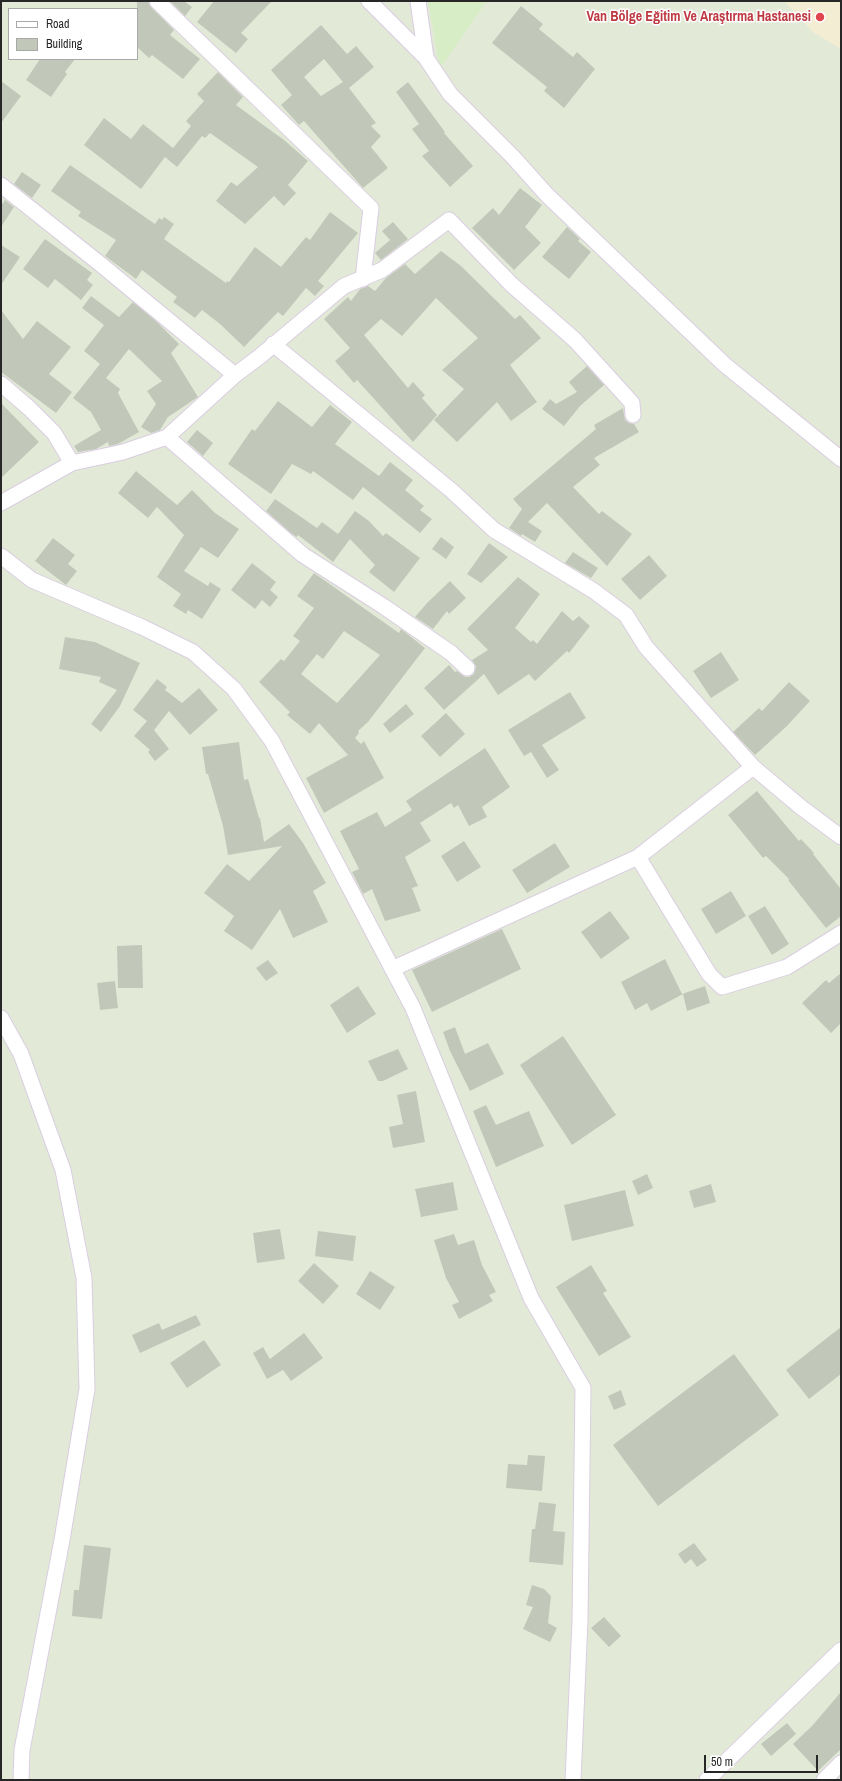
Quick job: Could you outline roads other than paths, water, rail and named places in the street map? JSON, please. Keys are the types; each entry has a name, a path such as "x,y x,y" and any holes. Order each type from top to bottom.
{"street":[{"path":"157,1 371,208 363,279"},
{"path":"369,1 426,58 450,94 513,157 548,195 606,252 725,365 841,459"},
{"path":"418,1 426,58"},
{"path":"1,185 105,267 235,375"},
{"path":"1,503 72,463 123,452 167,437 235,375 344,286 382,270 450,220 512,284 575,340 632,403 633,415"},
{"path":"273,344 452,491 494,530 594,591 626,615 646,647 753,767 802,808 841,837"},
{"path":"1,384 29,408 54,433 72,463"},
{"path":"167,437 303,556 383,606 451,653 467,668"},
{"path":"1,556 32,580 142,627 193,652 234,689 272,741 413,1008 532,1298 583,1388 580,1621 573,1780"},
{"path":"392,969 638,857 753,767"},
{"path":"638,857 709,974 722,987 787,967 841,933"},
{"path":"1,1018 21,1054 62,1170 84,1278 87,1389 62,1540 22,1750 21,1780"},
{"path":"707,1780 841,1650"},
{"path":"824,1780 841,1763"}],"place":[{"name":"Van Bölge Eğitim Ve Araştırma Hastanesi","path":"820,17"}]}
